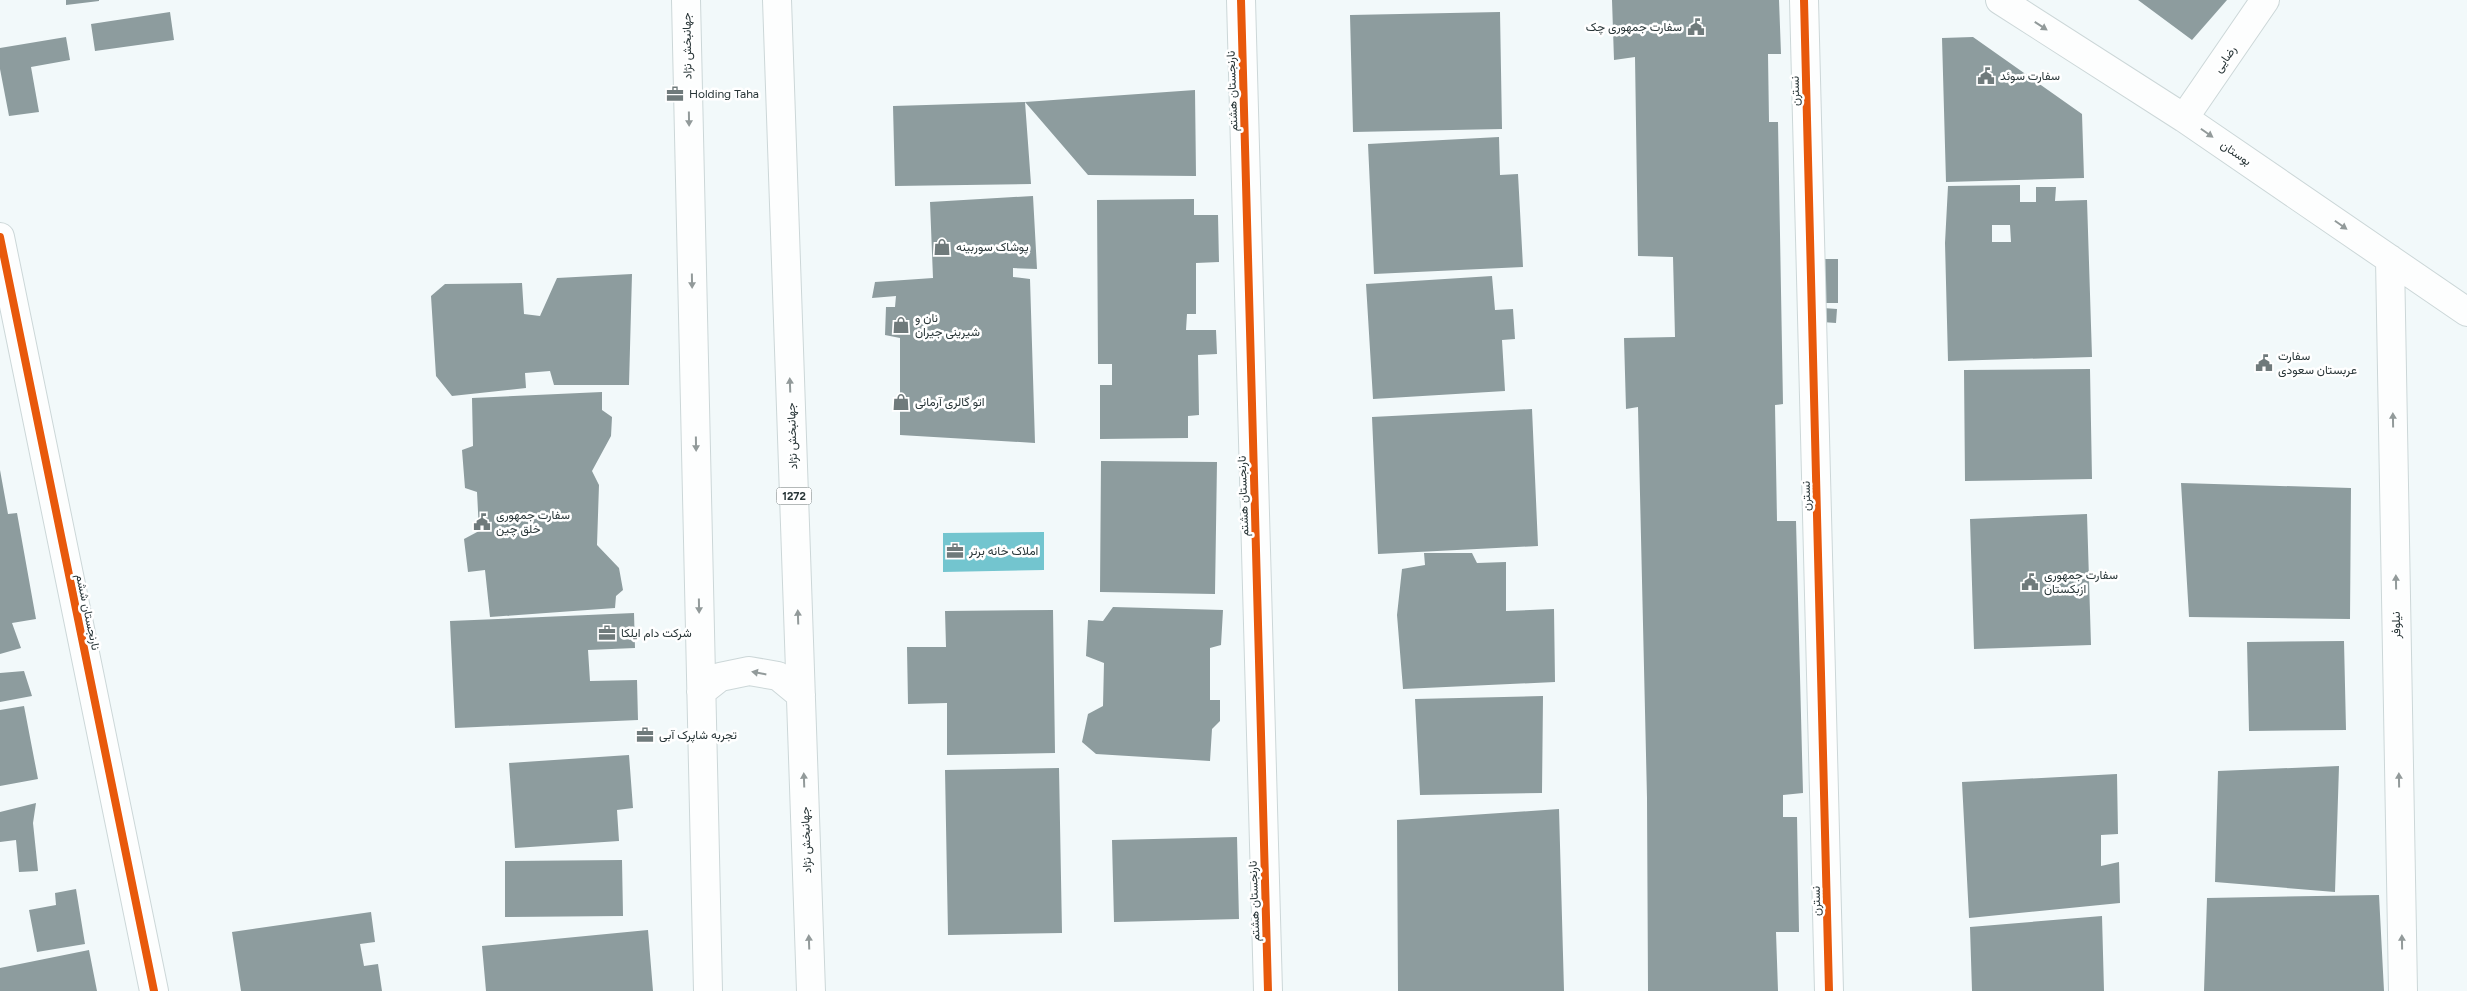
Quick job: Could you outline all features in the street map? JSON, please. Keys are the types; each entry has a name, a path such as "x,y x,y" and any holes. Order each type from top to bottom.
{"street":[{"name":"جهانبخش نژاد","path":"686,0 708,991"},
{"name":"جهانبخش نژاد","path":"777,0 811,991"},
{"name":"نارنجستان هشتم","path":"1241,0 1268,991"},
{"name":"نسترن","path":"1804,0 1829,991"},
{"name":"بوستان","path":"2000,0 2184,118 2467,312"},
{"name":"رضایی","path":"2184,118 2265,0"},
{"name":"نارنجستان ششم","path":"0,237 154,991"},
{"name":"نیلوفر","path":"2390,259 2403,991"},
{"path":"701,692 720,677 748,671 778,676 801,694"}],"water":[{"path":"1044,532 1044,570 943,572 943,533"}],"building":[{"path":"66,0 99,0 99,1 66,5"},
{"path":"1612,0 1779,0 1781,54 1768,54 1769,122 1778,122 1783,404 1775,405 1777,521 1796,521 1803,793 1783,795 1783,817 1797,817 1799,932 1776,932 1778,991 1648,991 1647,798 1638,407 1626,409 1624,338 1675,337 1673,257 1638,256 1635,57 1614,60"},
{"path":"2138,0 2227,0 2192,40"},
{"path":"170,12 174,40 95,51 91,24"},
{"path":"1500,12 1502,129 1353,132 1350,15"},
{"path":"66,37 70,60 31,67 39,112 9,116 0,69 0,48"},
{"name":"سفارت سوئد","path":"1973,37 2082,114 2084,178 1946,182 1942,38"},
{"path":"1195,90 1196,176 1088,175 1025,102"},
{"path":"1025,102 1031,184 895,186 893,106"},
{"path":"1499,137 1500,175 1518,174 1523,267 1374,274 1368,144"},
{"path":"2020,185 2020,202 2036,202 2036,187 2056,187 2055,201 2087,200 2092,357 1948,361 1945,243 1948,186","holes":["1992,225 2010,225 2011,242 1992,242"]},
{"path":"1033,196 1037,269 1013,268 1013,277 1030,279 1035,443 900,435 900,338 885,335 886,307 895,307 896,296 872,298 875,282 933,278 930,202"},
{"path":"1194,199 1194,215 1218,215 1219,262 1196,263 1196,314 1187,314 1186,330 1216,330 1217,354 1198,355 1199,415 1188,416 1188,438 1100,439 1100,385 1112,385 1112,364 1098,364 1097,200"},
{"path":"1822,259 1838,259 1838,303 1822,303"},
{"path":"632,274 629,385 554,385 550,371 525,373 526,388 452,396 436,376 431,296 445,284 522,283 524,314 540,316 557,278"},
{"path":"1492,276 1495,310 1513,309 1515,339 1502,340 1505,391 1373,399 1366,284"},
{"path":"1823,308 1837,309 1836,323 1822,322"},
{"path":"2090,369 2092,479 1965,481 1964,370"},
{"path":"602,392 602,410 612,417 611,436 592,471 599,485 597,545 619,568 623,590 616,596 615,608 490,617 485,570 468,572 464,539 479,531 477,492 465,488 462,450 473,446 472,398"},
{"path":"1532,409 1538,546 1378,554 1372,417"},
{"path":"1101,461 1217,462 1215,594 1100,592"},
{"path":"0,470 8,514 17,513 36,619 12,623 21,648 0,654"},
{"path":"2181,483 2351,488 2350,619 2189,617"},
{"name":"سفارت جمهوری ازبکستان","path":"2087,514 2091,645 1974,649 1970,519"},
{"path":"1424,553 1472,553 1477,563 1506,562 1506,611 1554,609 1555,682 1403,689 1397,615 1402,569 1425,565"},
{"path":"1113,607 1223,610 1221,645 1210,648 1210,700 1220,700 1220,721 1212,729 1210,761 1096,754 1082,742 1088,714 1103,706 1104,663 1086,656 1088,620 1103,621"},
{"path":"1053,610 1055,753 947,755 947,703 908,704 907,647 946,647 945,611"},
{"path":"634,613 635,648 588,650 590,681 637,680 638,720 455,728 450,621"},
{"path":"2344,641 2346,730 2249,731 2247,642"},
{"path":"24,671 32,696 0,702 0,673"},
{"path":"1543,696 1542,793 1420,795 1415,699"},
{"path":"24,706 38,779 0,786 0,710"},
{"path":"629,755 633,808 617,810 619,841 515,848 509,763"},
{"path":"2339,766 2335,892 2215,882 2218,771"},
{"path":"1059,768 1062,933 948,935 945,770"},
{"path":"2117,774 2118,834 2101,835 2101,866 2119,862 2120,903 1969,918 1962,782"},
{"path":"36,803 33,823 38,871 19,872 16,840 0,842 0,812"},
{"path":"1559,809 1564,991 1398,991 1397,820"},
{"path":"1237,837 1239,919 1114,922 1112,840"},
{"path":"622,860 623,916 505,917 505,861"},
{"path":"76,889 85,944 37,952 29,910 56,905 55,893"},
{"path":"2379,895 2384,991 2204,991 2207,898"},
{"path":"371,912 375,942 360,944 364,966 378,964 382,991 241,991 232,932"},
{"path":"2102,916 2104,991 1972,991 1970,927"},
{"path":"648,930 653,991 486,991 482,946"},
{"path":"89,950 97,991 0,991 0,968"}],"cycle path":[{"path":"1241,0 1268,991"},
{"path":"1804,0 1829,991"},
{"path":"0,237 154,991"}],"place":[{"name":"سفارت جمهوری چک","path":"1696,27"},
{"name":"سفارت سوئد","path":"1986,76"},
{"name":"Holding Taha","path":"675,94"},
{"name":"پوشاک سوربینه","path":"942,247"},
{"name":"نان و شیرینی جیران","path":"901,325"},
{"name":"سفارت عربستان سعودی","path":"2264,363"},
{"name":"اتو گالری آرمانی","path":"901,402"},
{"name":"سفارت جمهوری خلق چین","path":"482,522"},
{"name":"املاک خانه برتر","path":"955,551"},
{"name":"سفارت جمهوری ازبکستان","path":"2030,582"},
{"name":"شرکت دام ایلکا","path":"607,633"},
{"name":"تجربه شاپرک آبی","path":"645,735"}]}
